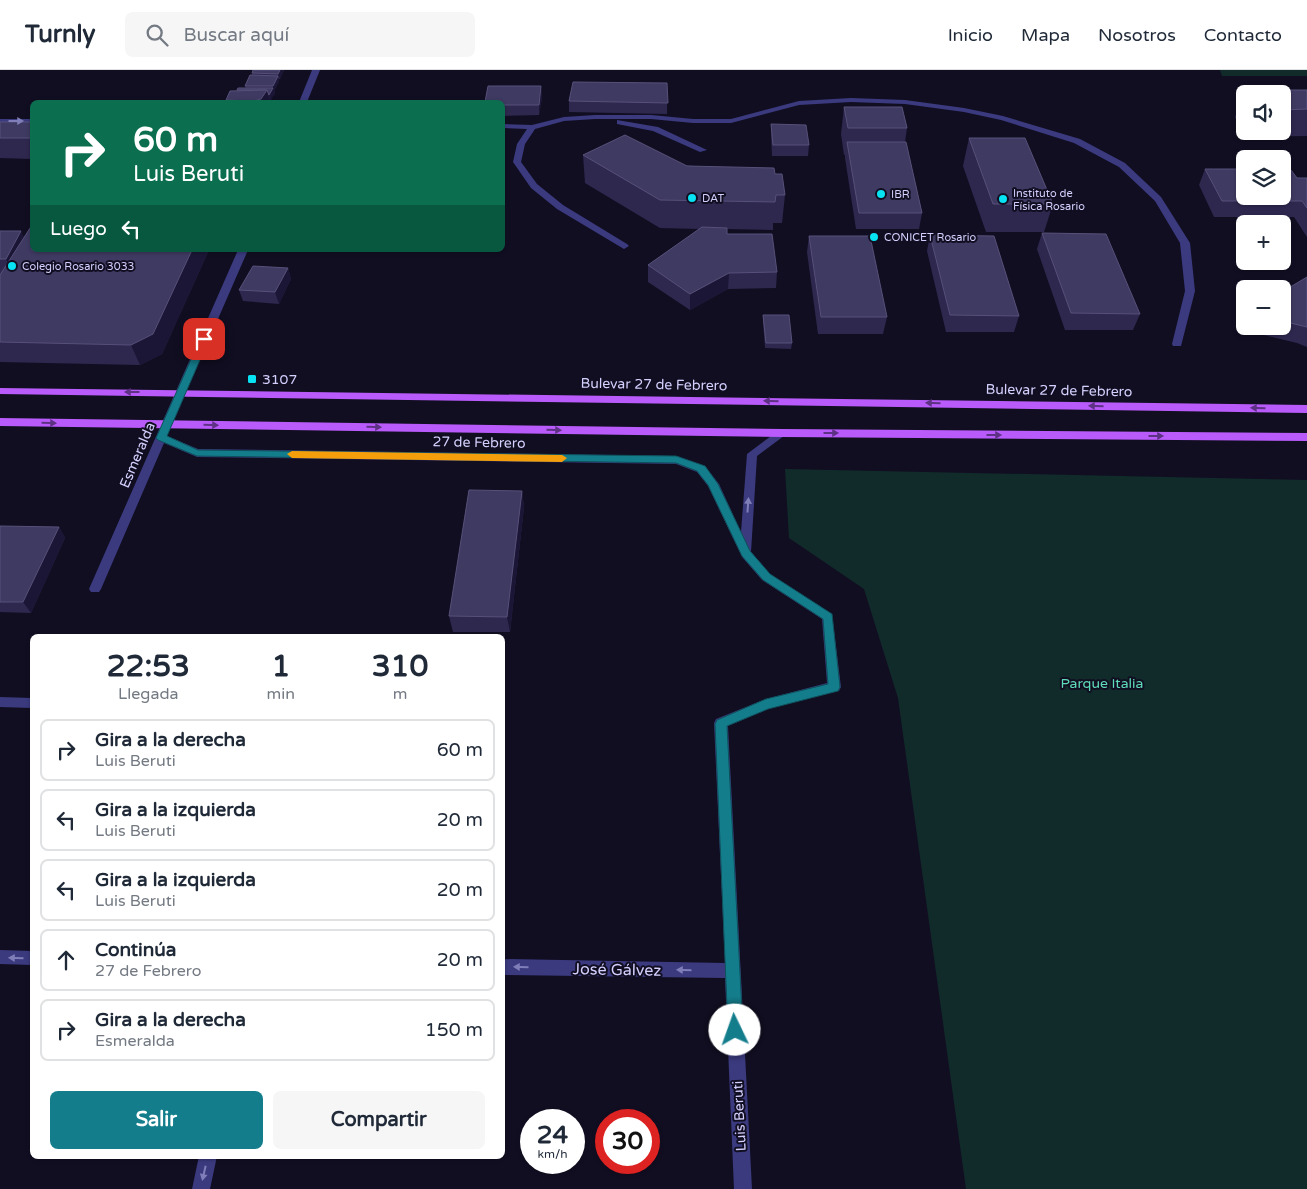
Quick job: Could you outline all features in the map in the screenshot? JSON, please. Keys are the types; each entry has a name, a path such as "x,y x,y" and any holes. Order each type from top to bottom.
{"main road":[{"name":"Bulevar 27 de Febrero","path":"0,391 1307,409"},
{"path":"0,422 782,433 1307,437"}],"street":[{"path":"305,100 316,70"},
{"path":"505,126 532,126 564,119 595,117 651,116 693,121 731,121 799,103 851,100 896,102 964,110 1003,118 1078,141 1122,165 1158,199 1185,243 1190,291 1177,344"},
{"path":"595,117 655,129 703,150"},
{"path":"0,121 30,121"},
{"path":"532,126 521,144 517,162 534,186 560,207 624,246"},
{"name":"Esmeralda","path":"95,589 242,252"},
{"path":"746,554 752,454 782,433"},
{"name":"27 de Febrero","path":"161,438 197,453 676,460 701,469 713,484 746,554"},
{"name":"Luis Beruti","path":"743,1189 721,724 766,704 834,687 828,617 766,577 746,554"},
{"path":"0,702 30,703"},
{"path":"0,957 30,958"},
{"name":"José Gálvez","path":"505,967 732,971"},
{"path":"200,1189 207,1159"}],"green space":[{"path":"1220,70 1307,70 1307,76 1222,76"},
{"name":"Parque Italia","path":"785,469 1307,480 1307,1189 966,1189 898,698 864,589 789,538"}],"building":[{"path":"253,70 280,70 278,74 252,73"},
{"path":"250,75 278,76 273,86 245,86"},
{"path":"573,82 667,83 668,103 569,101"},
{"path":"488,86 541,86 539,105 505,105 505,100 485,100"},
{"path":"238,88 273,88 269,95 267,90 237,90"},
{"path":"267,90 261,99 257,100 226,100 230,91"},
{"path":"1291,90 1307,90 1307,109 1291,110"},
{"path":"844,107 902,107 907,128 848,128"},
{"path":"0,122 30,122 30,138 0,138"},
{"path":"771,124 806,125 809,145 773,145"},
{"path":"625,135 687,166 774,168 775,174 782,174 785,195 776,195 775,202 660,200 583,155"},
{"path":"969,138 1025,138 1053,204 993,204"},
{"name":"IBR","path":"847,142 906,142 922,213 859,213"},
{"path":"1205,169 1236,169 1236,201 1222,201"},
{"path":"1291,170 1297,178 1307,178 1307,208 1302,201 1291,201"},
{"path":"702,227 727,228 727,234 772,234 777,272 729,273 690,294 648,265"},
{"path":"30,228 30,252 191,252 153,334 131,345 0,342 0,275"},
{"path":"0,231 21,231 6,259 0,259"},
{"path":"1042,233 1106,234 1140,314 1071,313"},
{"path":"930,235 994,236 1019,316 950,315"},
{"path":"809,236 870,236 887,317 821,317"},
{"path":"253,266 288,268 275,292 239,290"},
{"path":"1307,277 1307,327 1291,323 1291,287"},
{"path":"763,315 789,315 792,343 766,343"},
{"path":"469,490 522,491 507,617 449,616"},
{"path":"0,526 59,527 23,602 0,602"}],"slow traffic":[{"path":"292,454 562,458"}],"place":[{"name":"IBR","path":"881,194"},
{"name":"DAT","path":"692,198"},
{"name":"Instituto de Física Rosario","path":"1003,199"},
{"name":"CONICET Rosario","path":"874,237"},
{"name":"Colegio Rosario 3033","path":"12,266"},
{"name":"3107","path":"252,379"}],"route":[{"path":"204,339 161,438 197,453 676,460 701,469 713,484 746,554 766,577 828,617 834,687 766,704 721,724 735,1030"}]}
